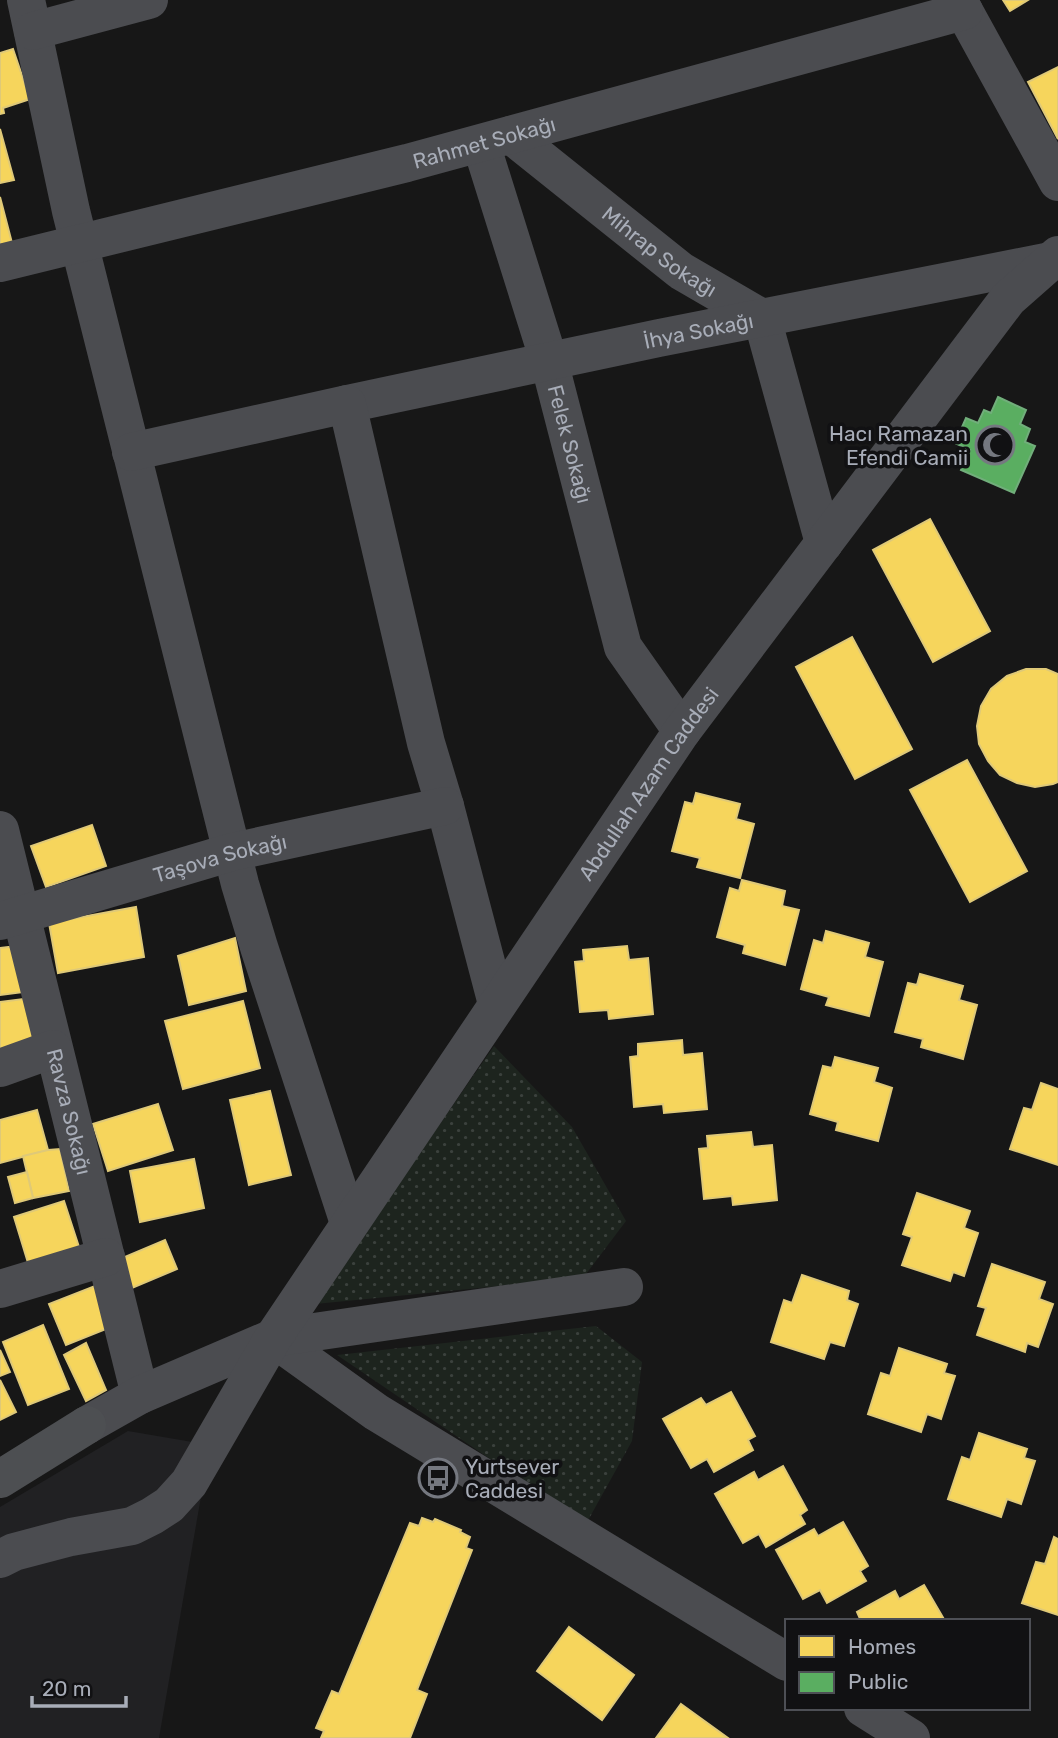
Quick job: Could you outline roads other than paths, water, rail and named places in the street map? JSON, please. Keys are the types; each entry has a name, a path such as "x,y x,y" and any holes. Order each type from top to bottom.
{"main road":[{"path":"0,1457 88,1425"},
{"path":"0,1479 88,1425"}],"street":[{"path":"149,0 30,16 78,242 232,852 259,947 349,1223"},
{"path":"961,5 1058,182"},
{"name":"Rahmet Sokağı","path":"0,262 407,163 961,5"},
{"name":"Mihrap Sokağı","path":"496,139 681,271 762,318"},
{"name":"Felek Sokağı","path":"496,139 622,647 682,731"},
{"name":"İhya Sokağı","path":"131,452 549,361 1054,258"},
{"name":"Abdullah Azam Caddesi","path":"0,1559 60,1539 132,1526 169,1504 189,1483 273,1338 682,731 1008,299 1054,258"},
{"path":"762,318 824,543"},
{"path":"347,404 426,743 497,1004"},
{"name":"Taşova Sokağı","path":"10,918 232,852 445,806"},
{"name":"Ravza Sokağı","path":"0,830 10,918 53,1049 140,1395"},
{"path":"0,1068 53,1049"},
{"path":"0,1289 106,1257"},
{"path":"88,1425 140,1395 273,1338 624,1287"},
{"path":"273,1338 376,1412 785,1661"},
{"path":"866,1710 911,1738"}],"place":[{"name":"Hacı Ramazan Efendi Camii","path":"995,445"},
{"name":"Yurtsever Caddesi","path":"438,1478"}]}
